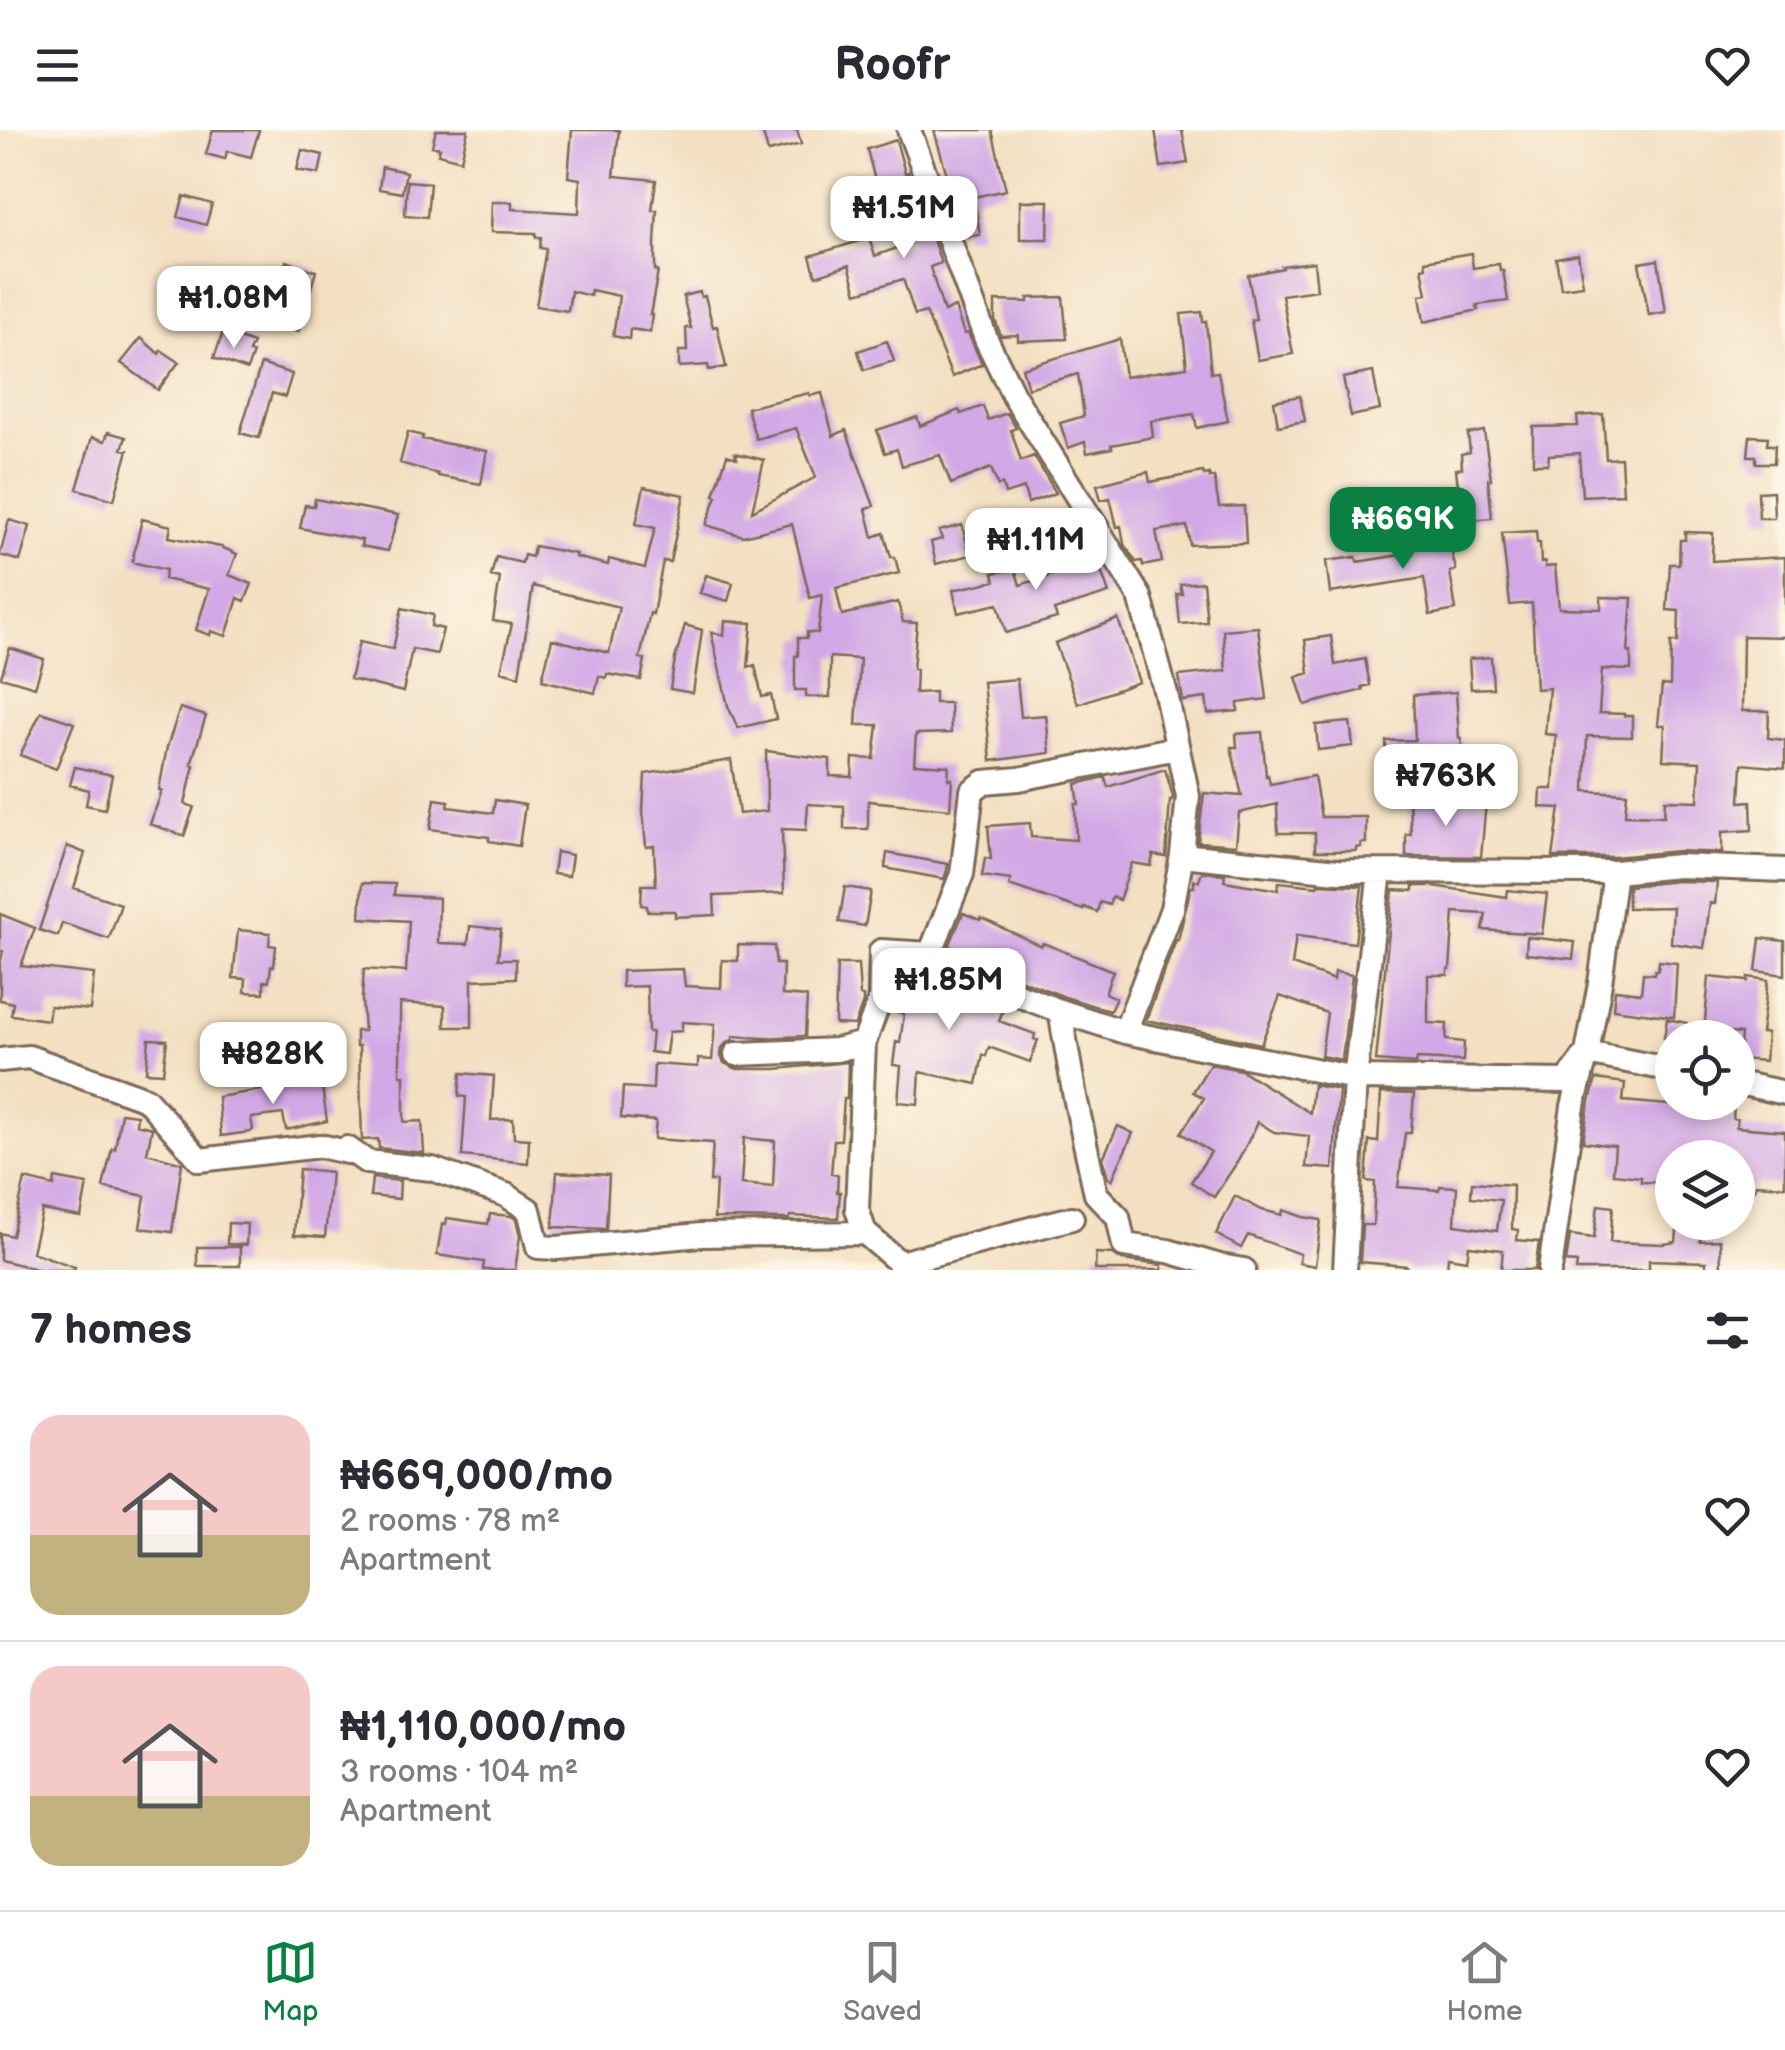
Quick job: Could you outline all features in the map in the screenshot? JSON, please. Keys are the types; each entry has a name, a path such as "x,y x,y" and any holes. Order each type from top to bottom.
{"street":[{"path":"909,130 952,250 1014,396 1140,597 1178,748 1188,796 1182,856 1172,909 1125,1032"},
{"path":"881,951 930,954 962,874 972,791 984,782 1018,780 1178,748"},
{"path":"1182,856 1380,872 1615,872 1678,866 1785,870"},
{"path":"1346,1270 1356,1078 1380,872"},
{"path":"1550,1270 1573,1106 1587,1052 1615,872"},
{"path":"881,951 934,963 1125,1032 1356,1078 1567,1081 1587,1052"},
{"path":"881,951 880,999 864,1043 857,1209 865,1234 902,1266 1072,1218"},
{"path":"1060,1010 1096,1194 1118,1217 1124,1245 1168,1251 1244,1270"},
{"path":"736,1054 836,1050 864,1043"},
{"path":"1587,1052 1655,1066"},
{"path":"0,1060 29,1058 146,1099 200,1160 320,1146 347,1150 367,1162 432,1168 506,1195 528,1210 538,1247 700,1235 865,1234"},
{"path":"1755,1087 1785,1093"}],"building":[{"path":"213,130 259,130 251,157 227,151 225,159 206,154"},
{"path":"436,130 468,130 461,160 438,154 440,148 432,146"},
{"path":"572,130 619,130 614,176 656,180 652,210 657,210 658,271 650,332 630,329 629,339 613,336 619,296 591,290 590,296 571,291 568,311 536,306 546,249 540,248 541,237 536,237 536,233 491,232 492,202 512,202 512,209 579,213 580,179 568,177"},
{"path":"762,130 797,130 801,144 768,152"},
{"path":"934,130 992,130 1006,190 974,197 980,235 964,237 955,188 951,189"},
{"path":"1155,130 1182,130 1188,163 1161,167"},
{"path":"896,140 922,226 928,224 941,263 930,267 944,312 955,307 964,334 968,333 982,364 952,377 926,312 915,315 903,279 857,293 849,265 816,276 810,256 869,238 875,256 911,243 900,208 883,212 867,149"},
{"path":"302,150 323,155 319,174 297,170"},
{"path":"382,167 406,172 402,193 379,189"},
{"path":"407,181 430,183 427,217 405,215"},
{"path":"184,196 212,204 206,225 178,217"},
{"path":"1020,201 1049,201 1048,239 1020,239"},
{"path":"1471,253 1473,268 1499,264 1508,301 1477,305 1478,310 1424,322 1420,295 1427,294 1422,268 1426,267 1425,261"},
{"path":"1578,254 1583,285 1561,288 1556,258"},
{"path":"1658,260 1666,312 1649,315 1639,263"},
{"path":"286,261 316,271 298,332 268,322"},
{"path":"1314,262 1317,290 1282,295 1293,354 1258,360 1248,275"},
{"path":"700,292 701,297 705,296 713,327 717,326 726,367 679,367 679,351 687,351 686,328 691,328 683,296"},
{"path":"1063,297 1067,339 1018,341 1018,335 1001,336 995,320 995,301"},
{"path":"1202,312 1211,373 1218,372 1228,421 1197,428 1194,414 1151,421 1153,437 1087,453 1085,442 1068,448 1060,423 1084,416 1078,374 1028,388 1022,368 1120,339 1125,377 1187,367 1181,314"},
{"path":"223,332 253,343 247,370 214,358"},
{"path":"141,338 159,354 161,350 179,362 158,390 121,363"},
{"path":"887,341 894,361 864,370 858,351"},
{"path":"261,364 292,374 285,397 272,393 259,438 240,433"},
{"path":"1373,372 1380,410 1351,416 1343,378"},
{"path":"822,393 833,436 846,430 874,506 866,509 873,537 884,533 899,573 836,588 842,615 898,602 903,622 917,623 915,693 935,692 935,703 950,703 951,733 916,734 914,764 949,766 950,809 868,801 868,829 844,829 844,806 808,804 806,830 782,829 784,893 714,896 715,915 675,917 675,911 647,911 647,906 641,905 642,885 656,885 654,846 646,847 645,774 731,760 739,814 767,811 766,751 830,759 830,776 852,777 853,758 874,759 878,725 856,725 860,659 830,657 830,697 806,697 806,690 795,690 798,638 807,638 807,632 818,633 822,595 810,598 792,524 743,536 706,525 727,455 737,458 735,453 764,460 752,511 816,477 796,428 756,439 747,408"},
{"path":"1300,396 1305,421 1278,426 1274,401"},
{"path":"983,406 988,420 1007,413 1016,428 1011,430 1021,461 1034,456 1056,493 1028,503 1024,488 1005,494 991,468 951,484 940,455 902,466 897,449 885,453 877,430 917,417 920,426 959,410 961,414"},
{"path":"1603,414 1606,459 1621,458 1623,494 1582,496 1579,453 1549,455 1548,464 1533,464 1533,427 1578,426 1577,416"},
{"path":"1484,431 1492,518 1462,521 1456,469 1462,468 1461,454 1470,452 1468,434"},
{"path":"108,432 126,437 122,449 128,450 114,500 77,489 92,437 105,441"},
{"path":"408,432 423,436 422,439 487,451 481,484 438,476 400,463"},
{"path":"1750,436 1768,437 1767,445 1775,445 1774,463 1756,463 1756,456 1748,456"},
{"path":"1148,472 1150,482 1203,472 1214,477 1219,507 1244,506 1246,543 1190,545 1187,526 1156,531 1162,562 1143,566 1142,561 1136,562 1124,544 1121,526 1117,527 1110,498 1101,500 1097,485"},
{"path":"644,487 684,495 670,562 663,561 653,614 650,613 640,658 645,659 641,680 599,676 595,693 542,680 552,639 609,653 619,607 533,586 519,676 501,671 512,624 493,621 500,578 491,576 496,557 522,563 524,555 532,557 534,546 608,565 609,559 645,568 655,528 636,524"},
{"path":"1773,491 1774,518 1759,518 1758,492"},
{"path":"315,499 398,515 388,551 361,546 362,540 300,528 305,505 314,506"},
{"path":"142,519 171,526 169,537 237,554 229,575 252,584 245,601 238,598 226,636 196,630 209,589 164,579 166,570 132,562"},
{"path":"9,520 30,526 20,561 0,555"},
{"path":"962,525 970,555 936,564 931,542 942,539 939,531"},
{"path":"1536,531 1541,563 1545,562 1545,567 1555,566 1559,608 1601,609 1601,597 1632,598 1628,652 1631,670 1602,669 1599,713 1632,716 1632,737 1587,736 1585,791 1627,793 1625,815 1664,816 1665,800 1698,801 1700,762 1663,760 1665,725 1658,725 1662,685 1670,686 1671,642 1678,642 1679,611 1667,610 1670,564 1679,564 1680,540 1685,540 1685,532 1713,533 1712,561 1785,557 1785,637 1743,636 1742,711 1769,711 1768,738 1785,740 1785,768 1742,764 1740,802 1751,801 1752,830 1722,832 1722,853 1678,851 1553,857 1560,808 1540,807 1541,789 1553,789 1556,735 1545,734 1549,688 1536,689 1532,603 1510,605 1502,533"},
{"path":"1447,532 1456,570 1450,572 1456,610 1430,615 1424,578 1330,593 1326,561 1356,557 1357,562 1413,553 1411,546 1422,544 1421,539"},
{"path":"1094,551 1109,593 1054,610 1057,618 1006,633 998,604 958,613 953,590 995,581 993,573 1015,569 1020,585 1059,573 1058,567"},
{"path":"706,575 733,583 728,601 700,593"},
{"path":"1203,582 1207,622 1180,624 1180,584"},
{"path":"402,608 433,615 431,626 443,629 437,654 412,649 403,692 350,679 359,642 393,649"},
{"path":"1118,619 1139,682 1078,704 1055,643"},
{"path":"725,621 752,623 748,667 755,665 762,697 771,695 776,719 738,728 728,706 711,632 724,636"},
{"path":"685,625 702,630 693,693 670,689"},
{"path":"1258,627 1267,699 1238,703 1238,711 1208,714 1206,698 1183,701 1179,676 1226,671 1223,630"},
{"path":"1331,636 1335,665 1365,659 1370,685 1305,705 1296,677 1309,673 1305,640"},
{"path":"10,648 44,659 35,687 1,677"},
{"path":"1491,657 1493,688 1471,689 1469,659"},
{"path":"1017,679 1021,717 1046,715 1050,753 991,761 983,682"},
{"path":"1456,692 1464,762 1421,767 1421,780 1387,781 1386,741 1415,740 1413,695"},
{"path":"180,708 206,716 191,764 194,765 185,804 194,807 184,836 150,824 162,791 159,790 167,747"},
{"path":"41,712 74,723 56,769 20,755"},
{"path":"1350,722 1353,746 1318,750 1316,725"},
{"path":"1262,732 1270,784 1314,776 1321,817 1366,817 1366,843 1361,843 1356,851 1315,851 1315,833 1278,833 1277,804 1239,813 1236,845 1198,842 1204,793 1242,796 1231,747 1237,747 1236,734"},
{"path":"75,767 112,775 105,809 86,805 89,790 70,785"},
{"path":"1165,769 1173,797 1166,857 1153,855 1151,866 1132,863 1119,900 1112,897 1109,905 1100,902 1097,912 1084,907 1083,910 1009,885 1011,880 982,876 985,858 991,859 988,826 1030,823 1031,837 1076,840 1076,784 1105,777 1108,787"},
{"path":"435,799 449,801 448,807 493,813 495,800 525,805 519,846 489,841 489,837 430,829"},
{"path":"1409,802 1486,802 1481,857 1406,856 1406,834 1411,834"},
{"path":"67,846 85,853 74,888 121,904 109,939 62,923 58,936 39,930"},
{"path":"556,852 572,855 569,876 553,874"},
{"path":"887,853 948,864 944,879 885,868"},
{"path":"1202,872 1225,874 1224,881 1278,890 1279,882 1362,886 1355,943 1296,936 1292,965 1334,980 1335,972 1352,975 1342,1060 1321,1056 1327,1013 1280,996 1261,1044 1146,1020 1178,940 1191,887"},
{"path":"1717,882 1704,948 1671,943 1673,907 1628,908 1628,886"},
{"path":"362,883 395,884 394,895 439,898 438,943 468,944 470,926 501,929 498,959 516,959 516,978 472,980 472,1027 445,1027 445,1006 400,1003 404,1122 422,1121 424,1153 379,1148 378,1139 362,1140 356,1031 364,1031 364,969 406,972 409,921 360,918"},
{"path":"1413,886 1507,897 1508,890 1547,894 1542,934 1483,930 1486,914 1454,912 1448,975 1428,975 1428,1023 1447,1024 1446,1040 1464,1042 1463,1061 1376,1061 1393,890 1413,891"},
{"path":"845,887 871,891 865,926 839,922"},
{"path":"963,913 1113,971 1105,993 1116,998 1110,1011 950,952"},
{"path":"0,914 35,928 21,966 94,974 90,1010 50,1006 48,1020 11,1015 13,1003 0,1000"},
{"path":"238,930 270,933 269,945 276,946 274,966 269,981 264,981 264,993 245,992 246,979 233,978"},
{"path":"1527,937 1575,942 1573,959 1526,954"},
{"path":"1760,938 1785,941 1785,975 1756,971"},
{"path":"738,945 774,946 776,964 783,964 782,995 807,997 805,1036 733,1036 722,1048 724,1063 737,1069 776,1069 848,1062 841,1140 834,1140 831,1174 838,1175 838,1218 714,1218 716,1181 710,1181 713,1143 654,1139 656,1121 621,1118 623,1087 653,1089 654,1064 698,1067 698,1059 712,1060 715,1024 682,1022 682,1031 669,1032 666,1054 650,1052 647,986 622,987 622,971 683,969 685,986 721,988 722,960 738,961","holes":["744,1138 775,1141 773,1187 741,1184"]},
{"path":"1659,961 1677,963 1674,1017 1613,1009 1615,990 1641,993 1643,973 1654,974"},
{"path":"837,964 858,964 863,1002 855,1025 835,1024"},
{"path":"898,967 1004,1006 999,1021 1035,1034 1034,1039 1038,1040 1030,1062 989,1047 983,1055 977,1084 920,1072 918,1104 898,1102 901,1066 893,1065 904,1014 892,1010"},
{"path":"1709,977 1768,980 1761,1033 1767,1033 1765,1061 1755,1060 1755,1020 1705,1020"},
{"path":"149,1039 167,1040 163,1073 146,1072"},
{"path":"1210,1064 1241,1070 1310,1113 1313,1085 1339,1090 1333,1169 1306,1167 1309,1136 1274,1132 1258,1122 1214,1197 1191,1182 1211,1152 1181,1133 1204,1098 1193,1092"},
{"path":"461,1073 494,1076 491,1120 513,1119 514,1138 529,1139 528,1163 462,1156 466,1097 459,1096"},
{"path":"1596,1079 1625,1083 1623,1101 1655,1104 1655,1120 1737,1120 1736,1127 1785,1131 1785,1186 1756,1184 1755,1190 1755,1140 1655,1140 1655,1182 1613,1174 1615,1146 1583,1142"},
{"path":"321,1080 327,1121 286,1130 283,1114 251,1118 250,1132 221,1136 218,1097"},
{"path":"1381,1093 1414,1094 1411,1133 1405,1133 1398,1187 1457,1187 1455,1225 1497,1231 1501,1200 1471,1197 1472,1182 1513,1185 1512,1229 1518,1230 1517,1240 1539,1242 1535,1270 1501,1270 1503,1250 1469,1246 1467,1260 1448,1257 1447,1270 1407,1270 1407,1266 1360,1262 1362,1225 1373,1225 1375,1182 1366,1181 1369,1141 1378,1142"},
{"path":"121,1113 137,1115 136,1124 152,1128 147,1153 182,1163 172,1232 140,1228 145,1196 103,1187"},
{"path":"1118,1126 1133,1133 1112,1180 1103,1158"},
{"path":"299,1169 331,1172 325,1237 294,1235"},
{"path":"557,1172 609,1175 606,1229 553,1227"},
{"path":"55,1178 87,1184 81,1217 42,1210 32,1252 75,1267 74,1270 41,1270 0,1260 0,1233 12,1236 25,1179 54,1186"},
{"path":"372,1178 400,1181 399,1199 370,1196"},
{"path":"1235,1196 1262,1210 1282,1215 1283,1210 1321,1220 1315,1266 1299,1263 1300,1254 1248,1235 1241,1248 1216,1234"},
{"path":"1598,1205 1613,1207 1610,1242 1720,1240 1721,1270 1706,1270 1706,1262 1649,1260 1649,1270 1576,1270 1577,1263 1566,1262 1570,1235 1594,1238"},
{"path":"490,1214 516,1219 520,1236 515,1270 483,1270 484,1262 437,1255 442,1224 446,1224 447,1218 488,1224"},
{"path":"228,1223 247,1224 246,1245 227,1244"},
{"path":"197,1247 240,1247 240,1266 197,1266"},
{"path":"1096,1253 1162,1265 1162,1270 1095,1270"}]}
